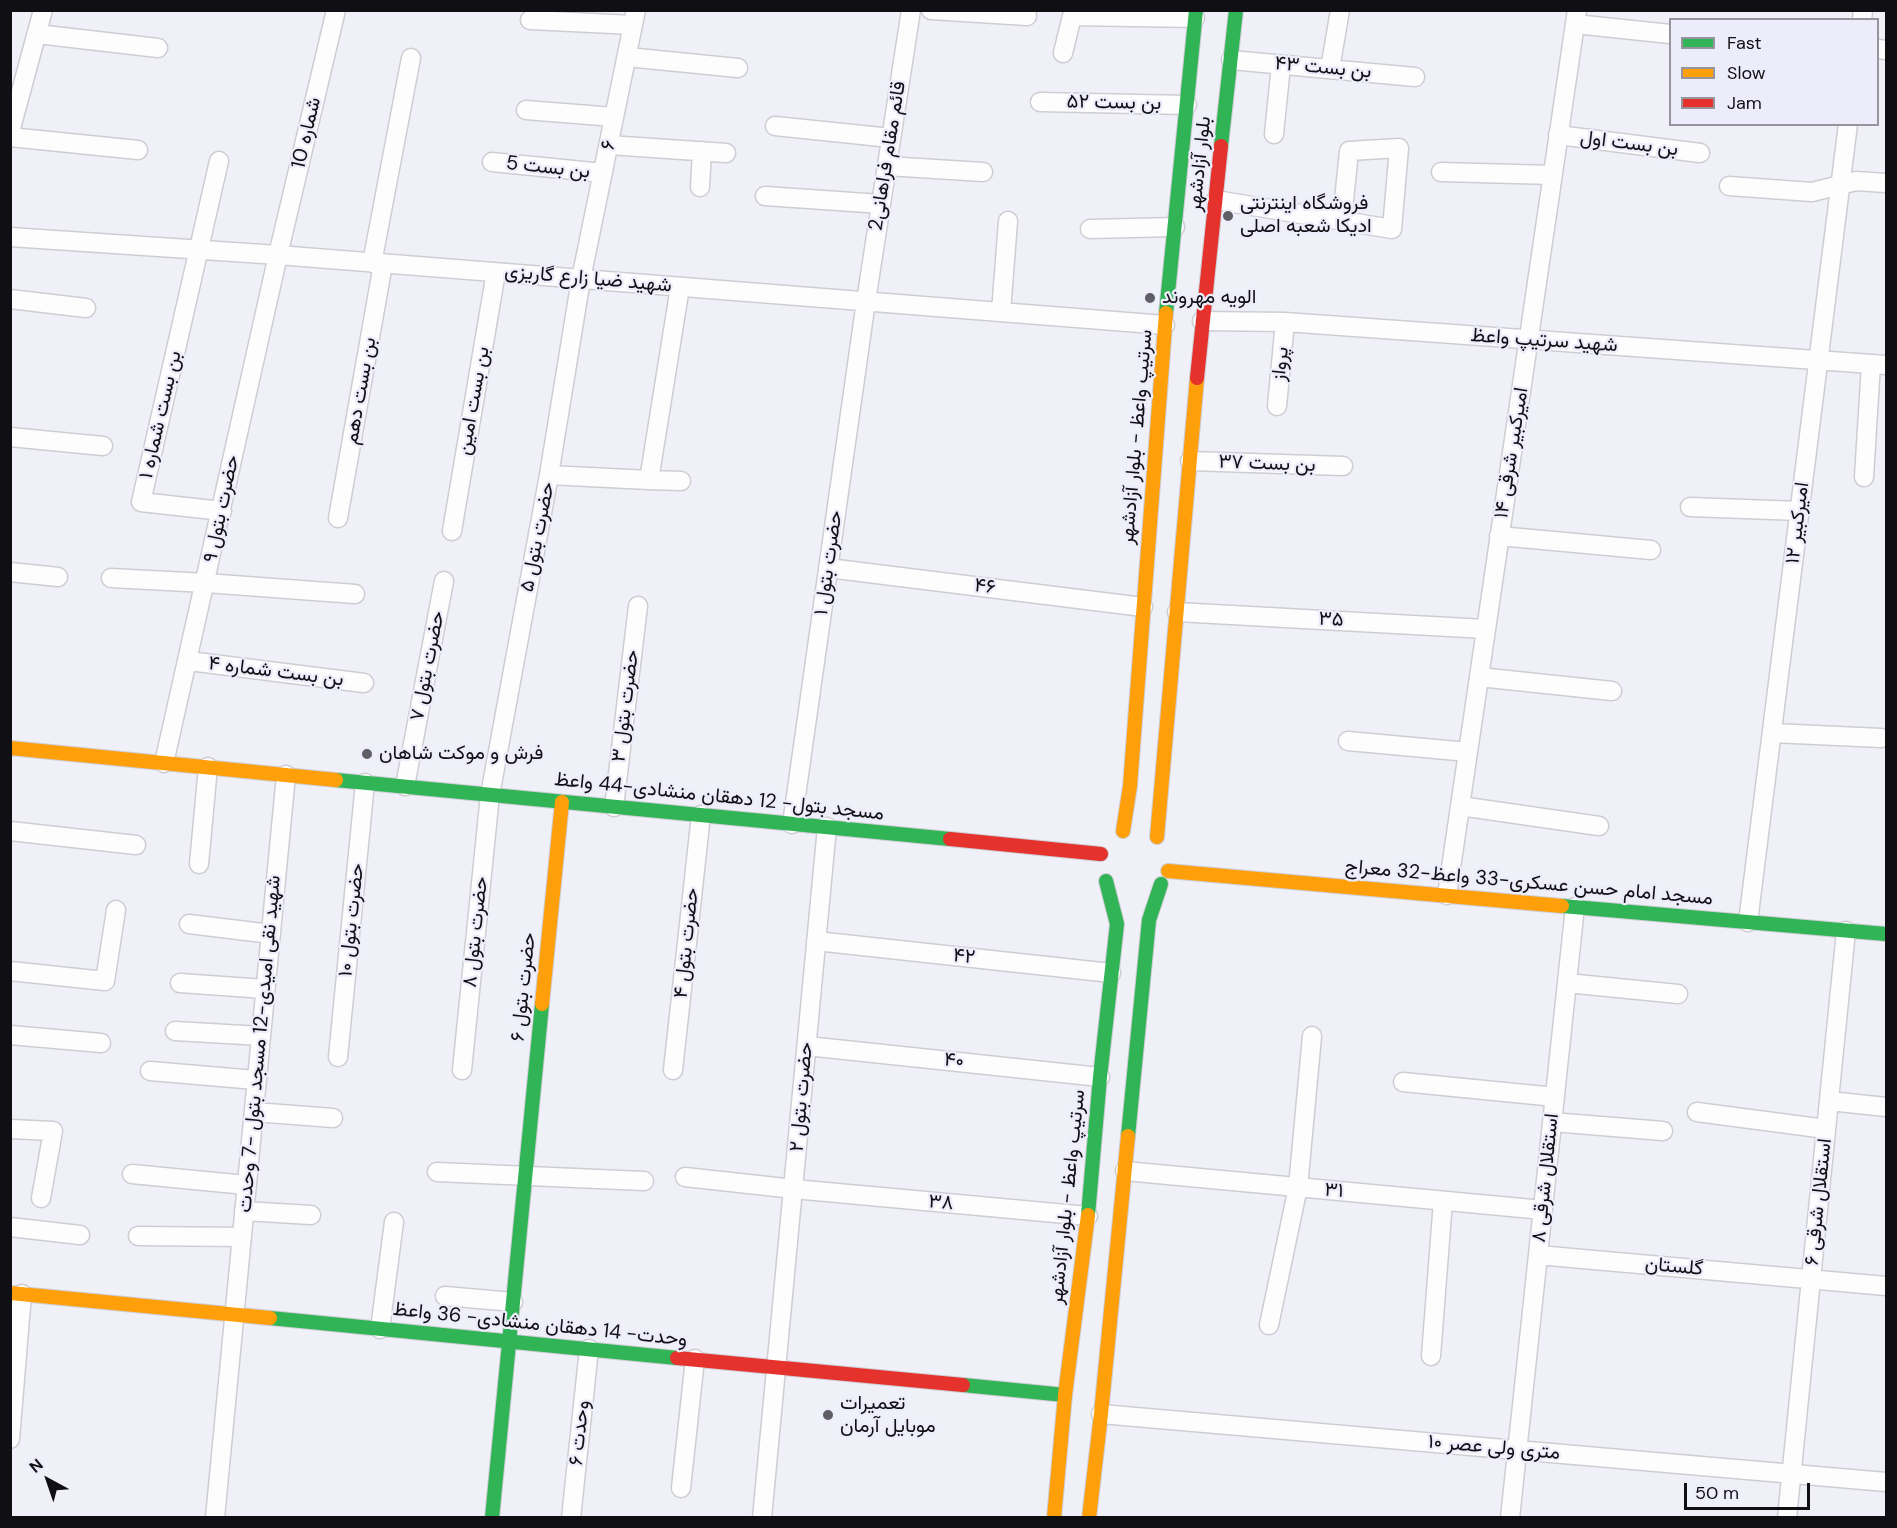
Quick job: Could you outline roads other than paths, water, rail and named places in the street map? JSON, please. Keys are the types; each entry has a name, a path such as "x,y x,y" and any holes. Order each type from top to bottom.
{"street":[{"path":"10,132 15,98 43,10"},
{"name":"شماره 10","path":"278,255 336,10"},
{"name":"2قائم مقام فراهانی","path":"866,301 911,10"},
{"path":"931,10 1027,16"},
{"name":"بلوار آزادشهر","path":"1202,321 1236,10"},
{"path":"1330,69 1340,10"},
{"path":"1063,53 1072,16 1195,14"},
{"name":"سرتیپ واعظ - بلوار آزادشهر","path":"1054,1518 1065,1395 1088,1216 1117,924 1100,865 1111,842 1130,786 1166,325 1195,14"},
{"path":"1576,17 1669,34"},
{"name":"۱۴ امیرکبیر شرقی","path":"1447,895 1576,17"},
{"path":"530,20 634,18"},
{"name":"۶","path":"581,279 634,18"},
{"path":"37,34 158,48"},
{"path":"627,57 738,68"},
{"name":"بن بست دهم","path":"338,518 411,58"},
{"name":"بن بست ۴۳","path":"1231,60 1415,77"},
{"path":"1274,134 1281,65"},
{"name":"بن بست ۵۲","path":"1041,102 1186,105"},
{"path":"526,110 614,117"},
{"path":"775,126 891,138"},
{"name":"امیرکبیر ۱۲","path":"1748,922 1848,126"},
{"name":"بن بست اول","path":"1558,135 1700,153"},
{"path":"10,137 138,150"},
{"path":"609,145 726,153"},
{"path":"1216,200 1392,229 1399,148 1350,151 1342,220"},
{"path":"700,187 702,151"},
{"path":"198,250 219,160"},
{"name":"بن بست 5","path":"492,162 603,173"},
{"path":"887,166 982,172"},
{"path":"1441,172 1553,175"},
{"path":"1729,186 1812,192 1856,181 1887,183"},
{"path":"765,196 881,204"},
{"path":"1001,312 1008,221"},
{"path":"1090,229 1175,227"},
{"name":"شهید ضیا زارع گاریزی","path":"10,237 278,255 1166,325"},
{"name":"بن بست شماره ۱","path":"198,250 141,502 222,511"},
{"name":"حضرت بتول ۹","path":"165,763 278,255"},
{"name":"بن بست امین","path":"452,531 496,272"},
{"name":"حضرت بتول ۵","path":"490,795 549,475 581,279"},
{"path":"649,480 680,287"},
{"path":"10,299 86,308"},
{"name":"حضرت بتول ۱","path":"792,824 866,301"},
{"path":"1177,612 1202,321"},
{"name":"شهید سرتیپ واعظ","path":"1202,321 1286,322 1879,364"},
{"name":"پرواز","path":"1277,406 1286,322"},
{"path":"1864,477 1879,364"},
{"path":"10,437 102,446"},
{"name":"بن بست ۳۷","path":"1190,461 1343,466"},
{"path":"549,475 681,481"},
{"path":"1690,507 1800,511"},
{"path":"1499,536 1651,550"},
{"name":"۴۶","path":"828,568 1143,607"},
{"path":"10,572 58,577"},
{"path":"111,578 355,594"},
{"name":"حضرت بتول ۷","path":"405,786 444,581"},
{"name":"حضرت بتول ۳","path":"614,807 638,606"},
{"name":"۳۵","path":"1177,612 1486,628"},
{"name":"مسجد بتول- 12 دهقان منشادی-44 واعظ","path":"10,748 827,827 1111,842 1141,829 1160,840 1177,612"},
{"name":"بن بست شماره ۴","path":"189,661 364,683"},
{"path":"1479,677 1612,691"},
{"path":"1772,733 1881,738"},
{"path":"1348,741 1468,752"},
{"path":"199,864 208,767"},
{"name":"شهید نقی امیدی-12 مسجد بتول -7 وحدت","path":"215,1518 286,775"},
{"name":"حضرت بتول ۱۰","path":"338,1056 365,783"},
{"name":"حضرت بتول ۸","path":"462,1070 490,795"},
{"name":"حضرت بتول ۶","path":"492,1518 562,802"},
{"path":"1460,806 1599,826"},
{"name":"حضرت بتول ۴","path":"673,1070 701,815"},
{"name":"حضرت بتول ۲","path":"762,1518 827,827"},
{"path":"10,831 136,845"},
{"name":"مسجد امام حسن عسکری-33 واعظ-32 معراج","path":"1161,884 1168,866 1447,895 1887,934"},
{"path":"1106,881 1113,890 1122,895"},
{"path":"1143,896 1154,892 1161,884"},
{"path":"1089,1518 1149,920 1161,884"},
{"name":"استقلال شرقی ۸","path":"1510,1518 1575,907"},
{"path":"10,971 105,981 116,910"},
{"path":"189,924 270,934"},
{"name":"استقلال شرقی ۶","path":"1787,1518 1846,931"},
{"name":"۴۲","path":"816,941 1111,973"},
{"path":"180,983 265,989"},
{"path":"1567,983 1678,994"},
{"path":"175,1031 261,1036"},
{"path":"10,1035 101,1042"},
{"path":"1269,1325 1298,1187 1312,1036"},
{"name":"۴۰","path":"807,1046 1100,1077"},
{"path":"150,1071 256,1080"},
{"path":"1403,1082 1555,1097"},
{"path":"1829,1101 1887,1107"},
{"path":"254,1112 333,1118"},
{"path":"1697,1112 1826,1129"},
{"path":"1552,1122 1663,1131"},
{"path":"10,1129 53,1131 41,1197"},
{"path":"437,1172 644,1181"},
{"name":"۳۱","path":"1125,1172 1543,1210"},
{"path":"132,1174 246,1185"},
{"name":"۳۸","path":"685,1177 1088,1216"},
{"path":"1431,1356 1443,1201"},
{"path":"244,1211 311,1215"},
{"path":"380,1329 394,1222"},
{"path":"10,1227 80,1235"},
{"path":"138,1236 242,1237"},
{"name":"گلستان","path":"1538,1255 1887,1286"},
{"path":"10,1439 16,1293"},
{"name":"وحدت- 14 دهقان منشادی- 36 واعظ","path":"16,1293 1065,1395"},
{"path":"445,1296 513,1302"},
{"name":"وحدت ۶","path":"571,1518 589,1349"},
{"path":"681,1488 694,1359"},
{"name":"۱۰ متری ولی عصر","path":"1101,1414 1887,1482"}],"place":[{"name":"فروشگاه اینترنتی ادیکا شعبه اصلی","path":"1228,216"},
{"name":"الویه مهروند","path":"1150,298"},
{"name":"فرش و موکت شاهان","path":"367,754"},
{"name":"تعمیرات موبایل آرمان","path":"828,1415"}]}
